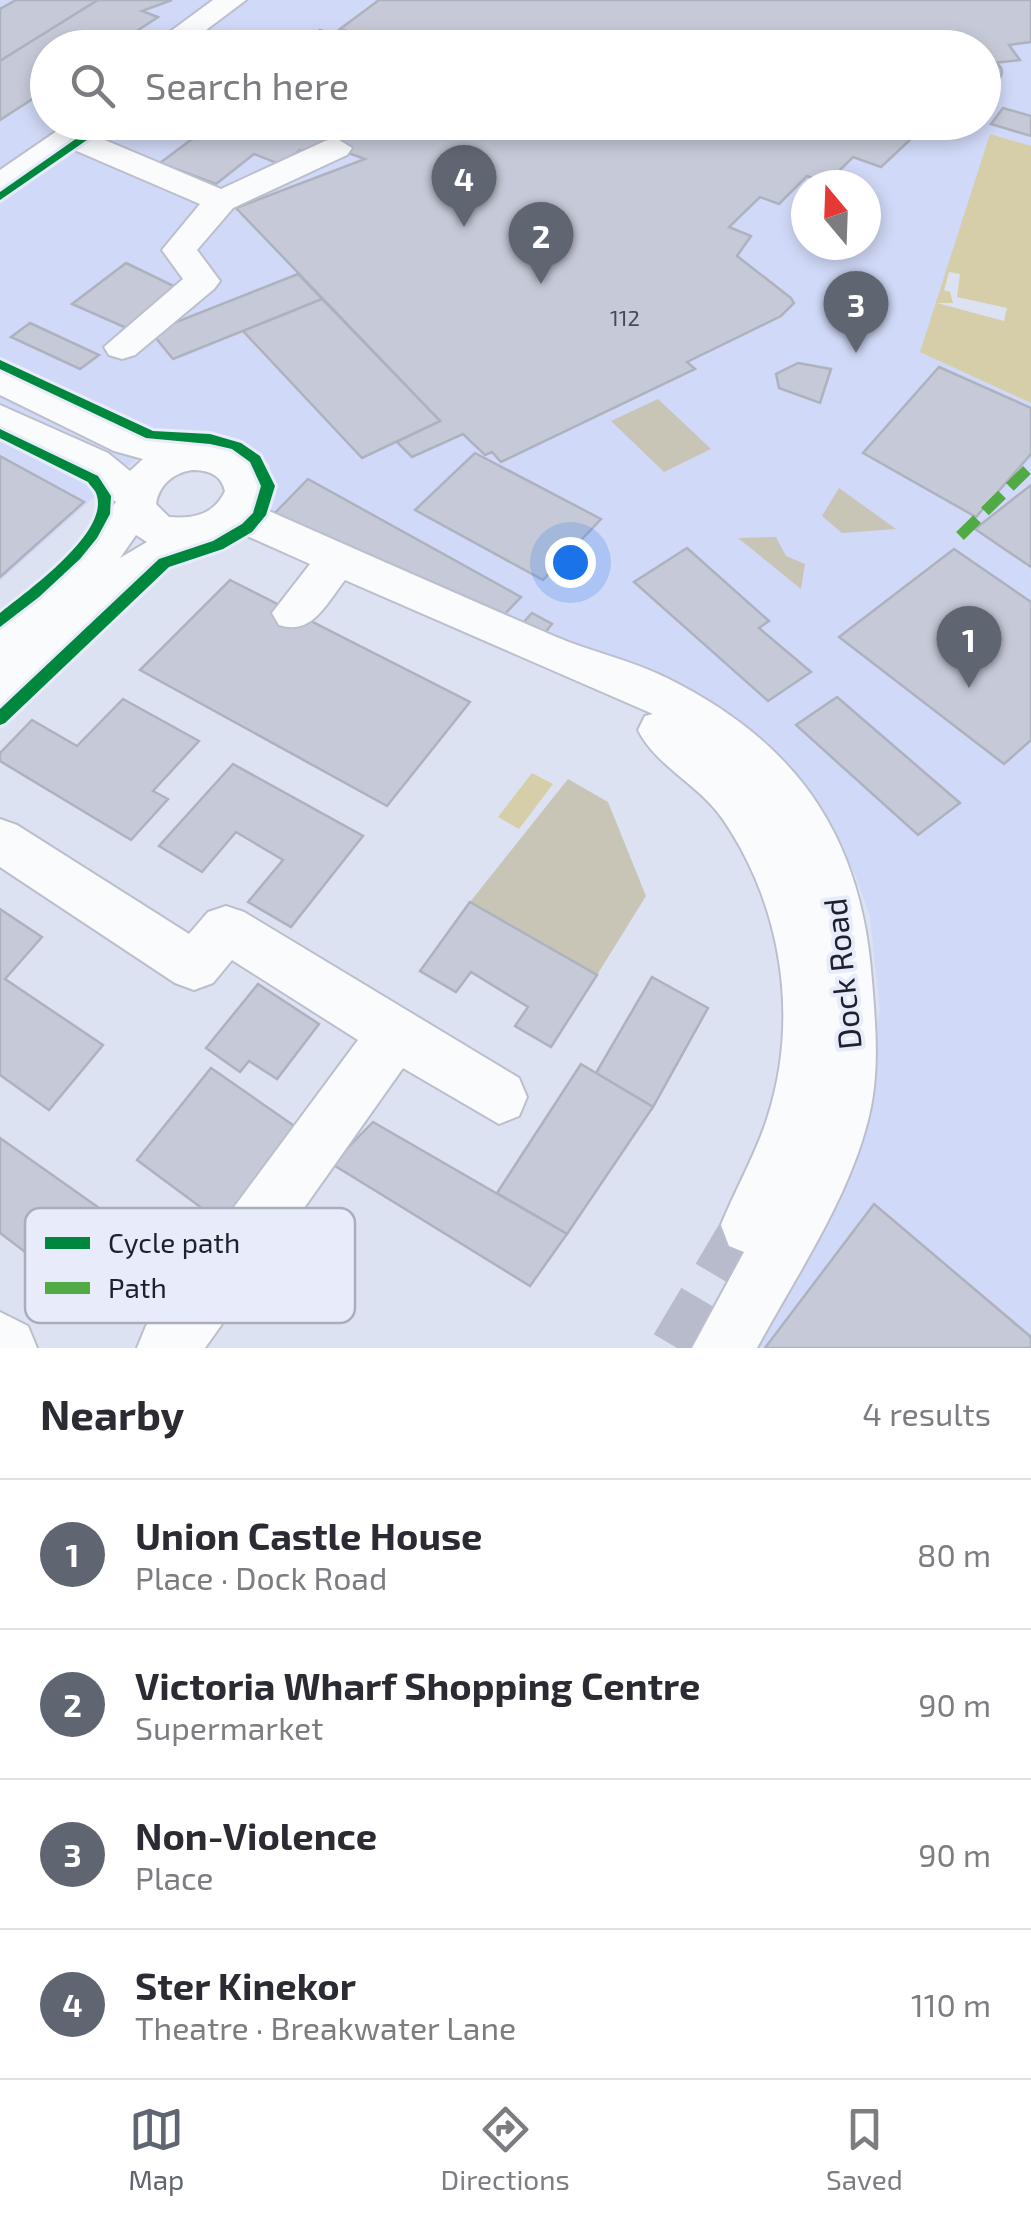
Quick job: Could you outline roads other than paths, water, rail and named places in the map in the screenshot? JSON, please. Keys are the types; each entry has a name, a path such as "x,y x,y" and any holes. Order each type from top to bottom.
{"street":[{"path":"196,30 243,5"},
{"path":"219,30 243,5"},
{"path":"0,156 40,140"},
{"path":"0,185 55,140"},
{"path":"95,140 221,200"},
{"path":"122,346 202,281 179,250 221,200 336,148"},
{"path":"0,380 128,440 229,464 241,477 244,493 232,515 135,569 0,698"},
{"path":"0,418 94,463 135,501 155,528 200,532"},
{"path":"9,637 104,548 153,470 189,457"},
{"name":"Dock Road","path":"244,493 253,521 315,582 642,687 702,722 748,759 797,810 828,868 844,944 852,1079 846,1107 819,1176 723,1348"},
{"name":"Dock Road","path":"200,532 610,702 696,755 756,822 786,877 804,960 809,1038 804,1085 787,1145 750,1225"},
{"path":"0,840 194,966 226,929 500,1096"},
{"path":"270,1208 396,1034"},
{"path":"168,1348 186,1323"}],"tunnel":[{"path":"677,1348 750,1225"}],"place":[{"name":"Ster Kinekor","path":"464,227"},
{"name":"Victoria Wharf Shopping Centre","path":"541,284"},
{"name":"Non-Violence","path":"856,353"},
{"name":"Union Castle House","path":"969,688"}]}
